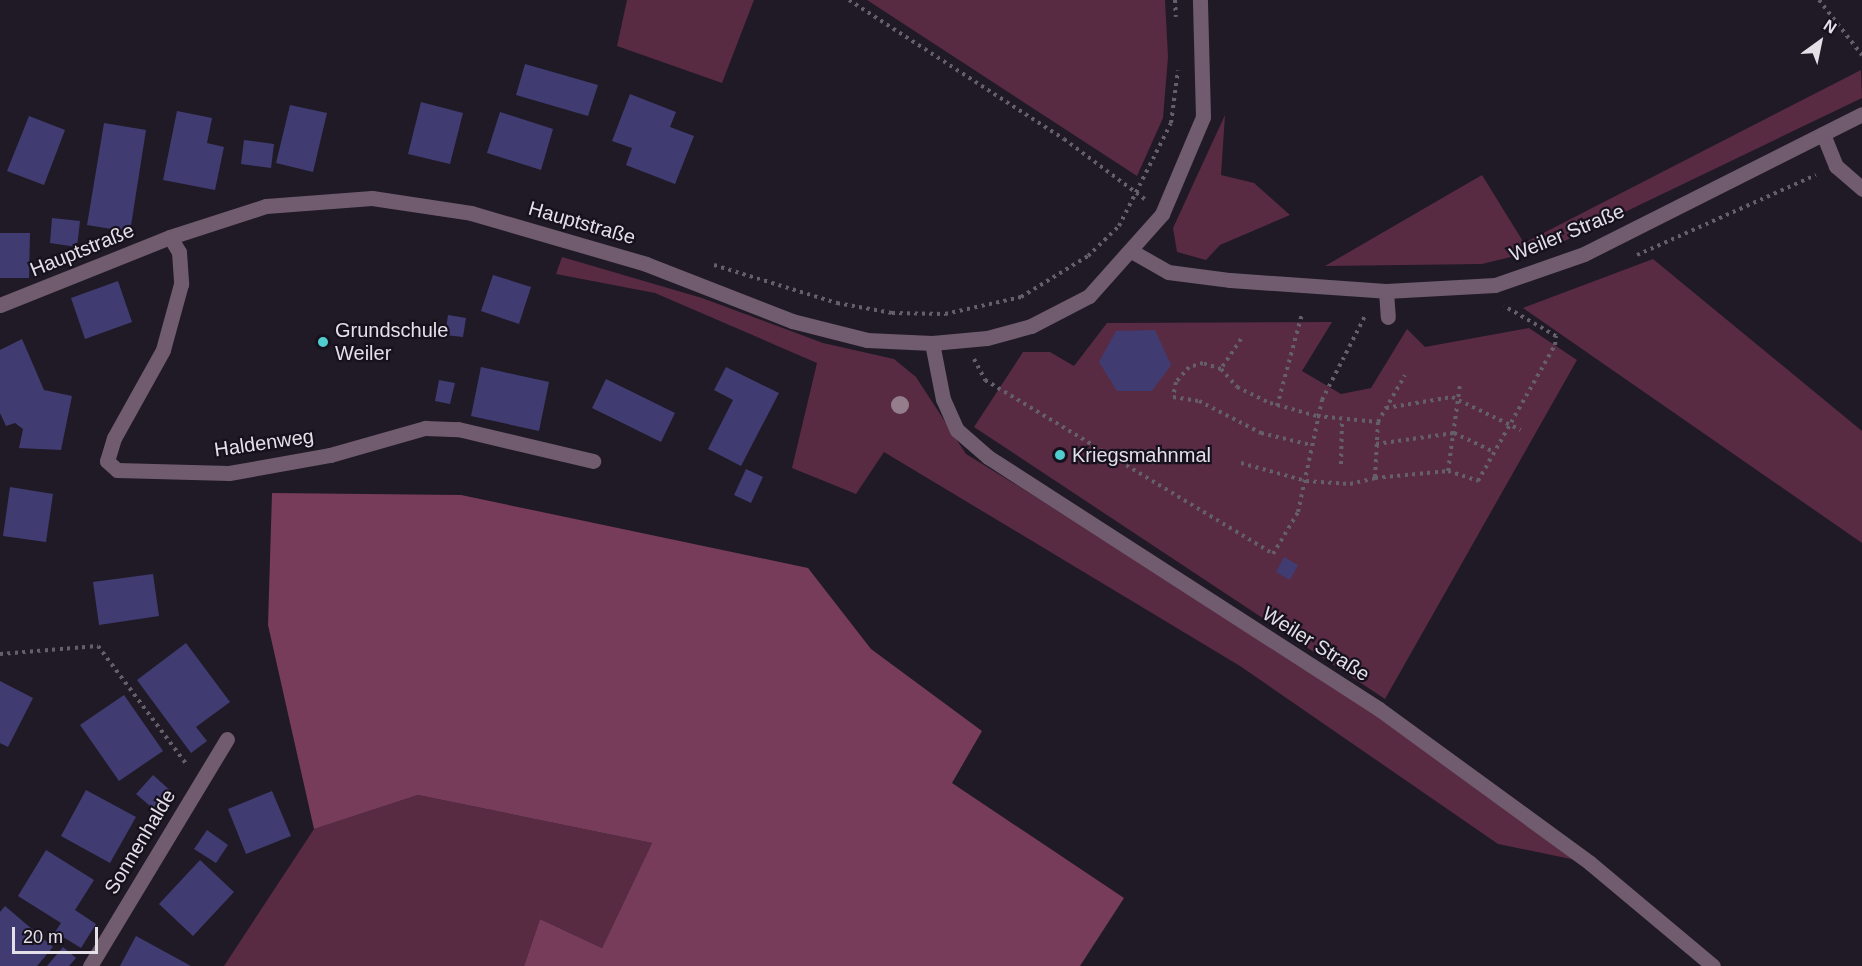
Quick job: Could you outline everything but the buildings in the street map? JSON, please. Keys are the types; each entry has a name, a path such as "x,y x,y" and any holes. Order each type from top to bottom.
{"street":[{"name":"Hauptstraße","path":"0,305 170,237 266,206 372,198 471,213 616,255 792,321 867,340 932,343 964,340 1031,326 1089,296 1133,252 1162,214 1203,117 1200,0"},
{"name":"Weiler Straße","path":"1133,252 1168,272 1386,291 1495,285 1584,254 1862,114"},
{"path":"1823,134 1836,166 1862,189"},
{"name":"Haldenweg","path":"170,237 179,252 182,284 163,350 114,438 107,461 117,470 229,473 330,455 425,428 458,429 593,461"},
{"path":"1386,291 1388,317"},
{"name":"Weiler Straße","path":"932,343 942,399 957,430 988,457 1379,709 1590,863 1713,966"},
{"name":"Sonnenhalde","path":"90,966 227,739"}],"path":[{"path":"849,0 1140,195 1162,214"},
{"path":"1175,0 1177,25"},
{"path":"1819,0 1862,55"},
{"path":"707,263 837,303 892,313 984,309 1050,283 1088,256 1119,226 1140,195 1171,123 1179,60"},
{"path":"1625,260 1836,166"},
{"path":"1493,309 1514,302"},
{"path":"1241,463 1306,482 1350,484 1375,478 1448,471 1478,481 1556,336 1504,305"},
{"path":"1277,406 1302,314"},
{"path":"964,340 985,380 1273,554 1298,512 1306,482 1317,416 1365,316"},
{"path":"1221,369 1241,339"},
{"path":"1311,445 1261,433 1199,400 1173,397 1176,382 1189,367 1203,363 1221,369 1237,387 1277,406 1342,420 1378,422"},
{"path":"1375,478 1378,422 1405,375"},
{"path":"1448,471 1460,384"},
{"path":"1386,408 1459,400 1521,430"},
{"path":"1341,464 1342,420"},
{"path":"1376,444 1454,433 1494,452"},
{"path":"0,654 98,646 202,781"}],"shaded area":[{"path":"627,0 754,0 722,83 617,46"},
{"path":"867,0 1165,0 1168,57 1163,118 1137,176"},
{"path":"1861,70 1862,98 1552,247 1482,264 1325,266 1482,175 1524,243"},
{"path":"1225,115 1221,175 1254,183 1290,215 1220,245 1206,260 1177,252 1173,228"},
{"path":"562,257 702,298 823,343 894,359 916,377 966,454 1379,709 1590,863 1498,844 1240,666 884,452 856,494 792,468 817,363 655,293 556,274"},
{"path":"1653,259 1862,431 1862,543 1523,308"},
{"path":"1332,322 1302,371 1341,394 1371,388 1407,329 1425,347 1529,328 1577,360 1385,699 974,427 1023,352 1050,352 1074,366 1107,323"},
{"path":"272,493 461,495 808,568 871,649 982,731 952,783 1124,898 1080,966 524,966 540,919 602,948 652,843 418,795 314,829 268,625"},
{"path":"418,795 652,843 602,948 540,919 524,966 224,966 314,829"}],"place":[{"name":"Grundschule Weiler","path":"323,342"},
{"name":"Kriegsmahnmal","path":"1060,455"}]}
